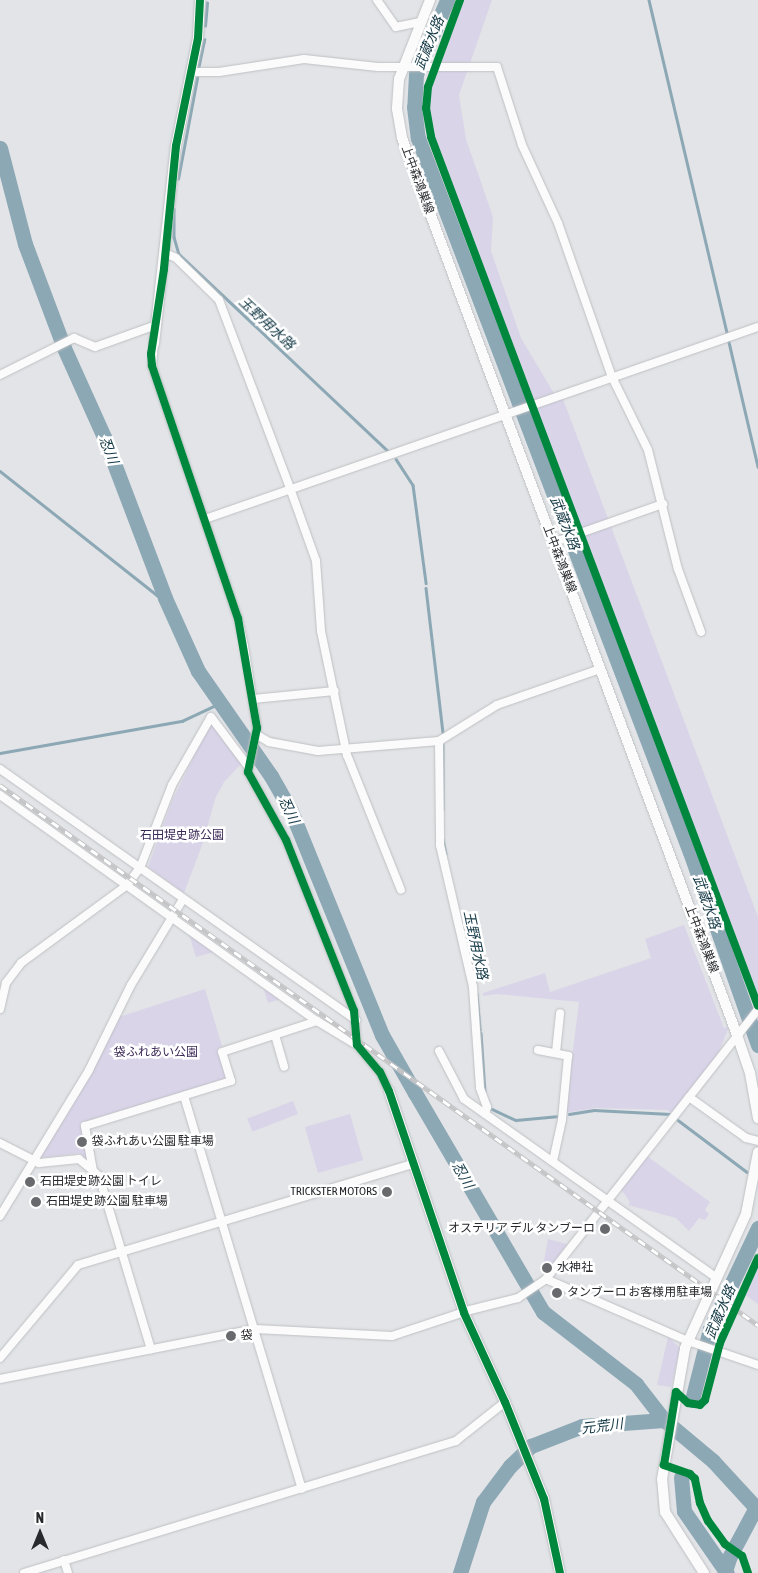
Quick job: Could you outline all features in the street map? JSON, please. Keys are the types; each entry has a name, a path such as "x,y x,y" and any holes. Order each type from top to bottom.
{"main road":[{"path":"154,344 176,146 200,28 201,0"},
{"name":"上中森鴻巣線","path":"430,0 420,22 397,100 402,138 509,415 600,669 740,1032 758,1118"},
{"path":"389,1092 464,1314 505,1402 535,1473 549,1514 560,1573"},
{"path":"704,1573 665,1512 661,1488 675,1395 692,1342 717,1278 746,1214 758,1152"}],"street":[{"path":"377,0 396,27 420,22"},
{"path":"192,72 219,72 304,59 341,66 497,67 522,145 558,223 612,377 648,450 678,569 701,632"},
{"path":"165,252 176,258 219,300 291,491 316,561 320,622 346,748 401,890"},
{"path":"0,375 74,338 95,347 156,325"},
{"path":"205,520 758,327"},
{"path":"154,344 152,366 238,618 253,699 257,735 248,763"},
{"path":"556,542 663,504"},
{"path":"257,735 268,742 313,751 439,741 497,705 600,669"},
{"path":"253,699 335,691"},
{"path":"0,1009 6,983 21,963 126,885 140,868 172,785 211,717 248,763 286,840 356,1020 357,1045"},
{"path":"439,741 440,845 474,993 480,1088 487,1107 485,1114"},
{"path":"0,769 356,1020"},
{"path":"0,795 317,1020 357,1045 380,1072 389,1092"},
{"path":"0,1216 35,1162 110,1032 131,985 174,918 183,899"},
{"path":"0,1379 255,1329 392,1336 518,1298 546,1279 757,1012"},
{"path":"556,1052 560,1013"},
{"path":"93,1171 85,1126 230,1081 222,1052 275,1036 317,1020"},
{"path":"275,1036 284,1066"},
{"path":"538,1050 556,1052 568,1056 562,1120 553,1161"},
{"path":"439,1051 464,1099 717,1278"},
{"path":"184,1096 302,1488"},
{"path":"689,1098 746,1138 758,1141"},
{"path":"0,1143 35,1162 75,1158 99,1176 151,1349"},
{"path":"0,1358 78,1265 413,1164"},
{"path":"546,1279 692,1342 758,1365"},
{"path":"24,1573 456,1441 505,1402"},
{"path":"64,1560 68,1573"}],"green space":[{"path":"463,0 492,0 459,95 466,139 493,217 491,251 521,338 558,400 563,399 758,917 758,999 434,136 429,109 432,79"},
{"name":"石田堤史跡公園","path":"211,722 241,764 224,782 215,799 204,840 184,893 148,867 172,801"},
{"path":"684,925 724,1028 729,1027 716,1059 672,1113 667,1110 596,1108 565,1113 579,1002 497,994 483,996 483,993 545,973 550,992 651,958 645,939"},
{"path":"189,934 214,952 196,957"},
{"path":"263,987 281,999 268,1003"},
{"name":"袋ふれあい公園","path":"205,989 222,1046 218,1048 226,1080 80,1123 90,1158 88,1161 79,1153 40,1158 119,1017"},
{"path":"293,1101 298,1114 252,1132 247,1119"},
{"path":"350,1114 363,1160 318,1173 305,1127"},
{"path":"647,1156 710,1202 705,1210 709,1214 705,1220 699,1218 689,1231 676,1218 628,1205 630,1202 621,1189"},
{"path":"548,1239 567,1244 549,1268 543,1266"},
{"path":"758,1265 758,1304 744,1294"},
{"path":"668,1337 680,1348 671,1387 657,1385"}],"waterway":[{"name":"武蔵水路","path":"447,0 416,74 414,107 418,138 690,852 758,1045"},
{"path":"649,0 727,333"},
{"name":"玉野用水路","path":"205,26 207,3"},
{"name":"玉野用水路","path":"198,69 204,40"},
{"name":"玉野用水路","path":"178,179 197,78"},
{"name":"忍川","path":"0,148 25,244 64,348 104,437 165,598 198,671 271,776 291,811 382,1035 543,1312 636,1384 664,1420 713,1461 758,1510"},
{"name":"玉野用水路","path":"174,209 174,237 179,254 388,451"},
{"path":"729,342 758,467"},
{"name":"玉野用水路","path":"396,459 413,485 426,583"},
{"path":"0,471 157,595 165,598"},
{"name":"玉野用水路","path":"426,588 443,733"},
{"path":"0,753 182,721 220,703"},
{"name":"玉野用水路","path":"443,745 443,809"},
{"name":"玉野用水路","path":"443,839 446,854"},
{"name":"玉野用水路","path":"477,994 480,1030"},
{"name":"玉野用水路","path":"481,1033 485,1091"},
{"name":"玉野用水路","path":"492,1109 516,1120 559,1116"},
{"name":"玉野用水路","path":"569,1114 594,1110 670,1114"},
{"name":"玉野用水路","path":"678,1120 747,1172"},
{"name":"武蔵水路","path":"692,1400 710,1329 758,1228"},
{"name":"元荒川","path":"460,1573 483,1502 510,1466 531,1446 582,1426 664,1420"},
{"name":"武蔵水路","path":"681,1477 684,1511 727,1573"},
{"path":"725,1571 730,1556 756,1507"}],"railway":[{"path":"0,785 758,1325"}],"cycle path":[{"path":"200,0 198,38 176,146 164,269 151,354 152,366 238,618 257,728 248,772 286,840 354,1011 357,1045 380,1072 389,1091 464,1313 505,1402 544,1499 560,1573"},
{"path":"460,0 428,87 426,108 431,137 758,1006"},
{"path":"748,1573 742,1556 725,1544 708,1521 700,1503 695,1479 690,1474 664,1465 676,1392 688,1403 700,1405 705,1400 720,1343 758,1258"}],"place":[{"name":"袋ふれあい公園 駐車場","path":"82,1142"},
{"name":"石田堤史跡公園 トイレ","path":"30,1182"},
{"name":"TRICKSTER MOTORS","path":"387,1192"},
{"name":"石田堤史跡公園 駐車場","path":"36,1202"},
{"name":"オステリア デル タンブーロ","path":"605,1229"},
{"name":"水神社","path":"547,1268"},
{"name":"タンブーロ お客様用駐車場","path":"557,1293"},
{"name":"袋","path":"231,1336"}]}
